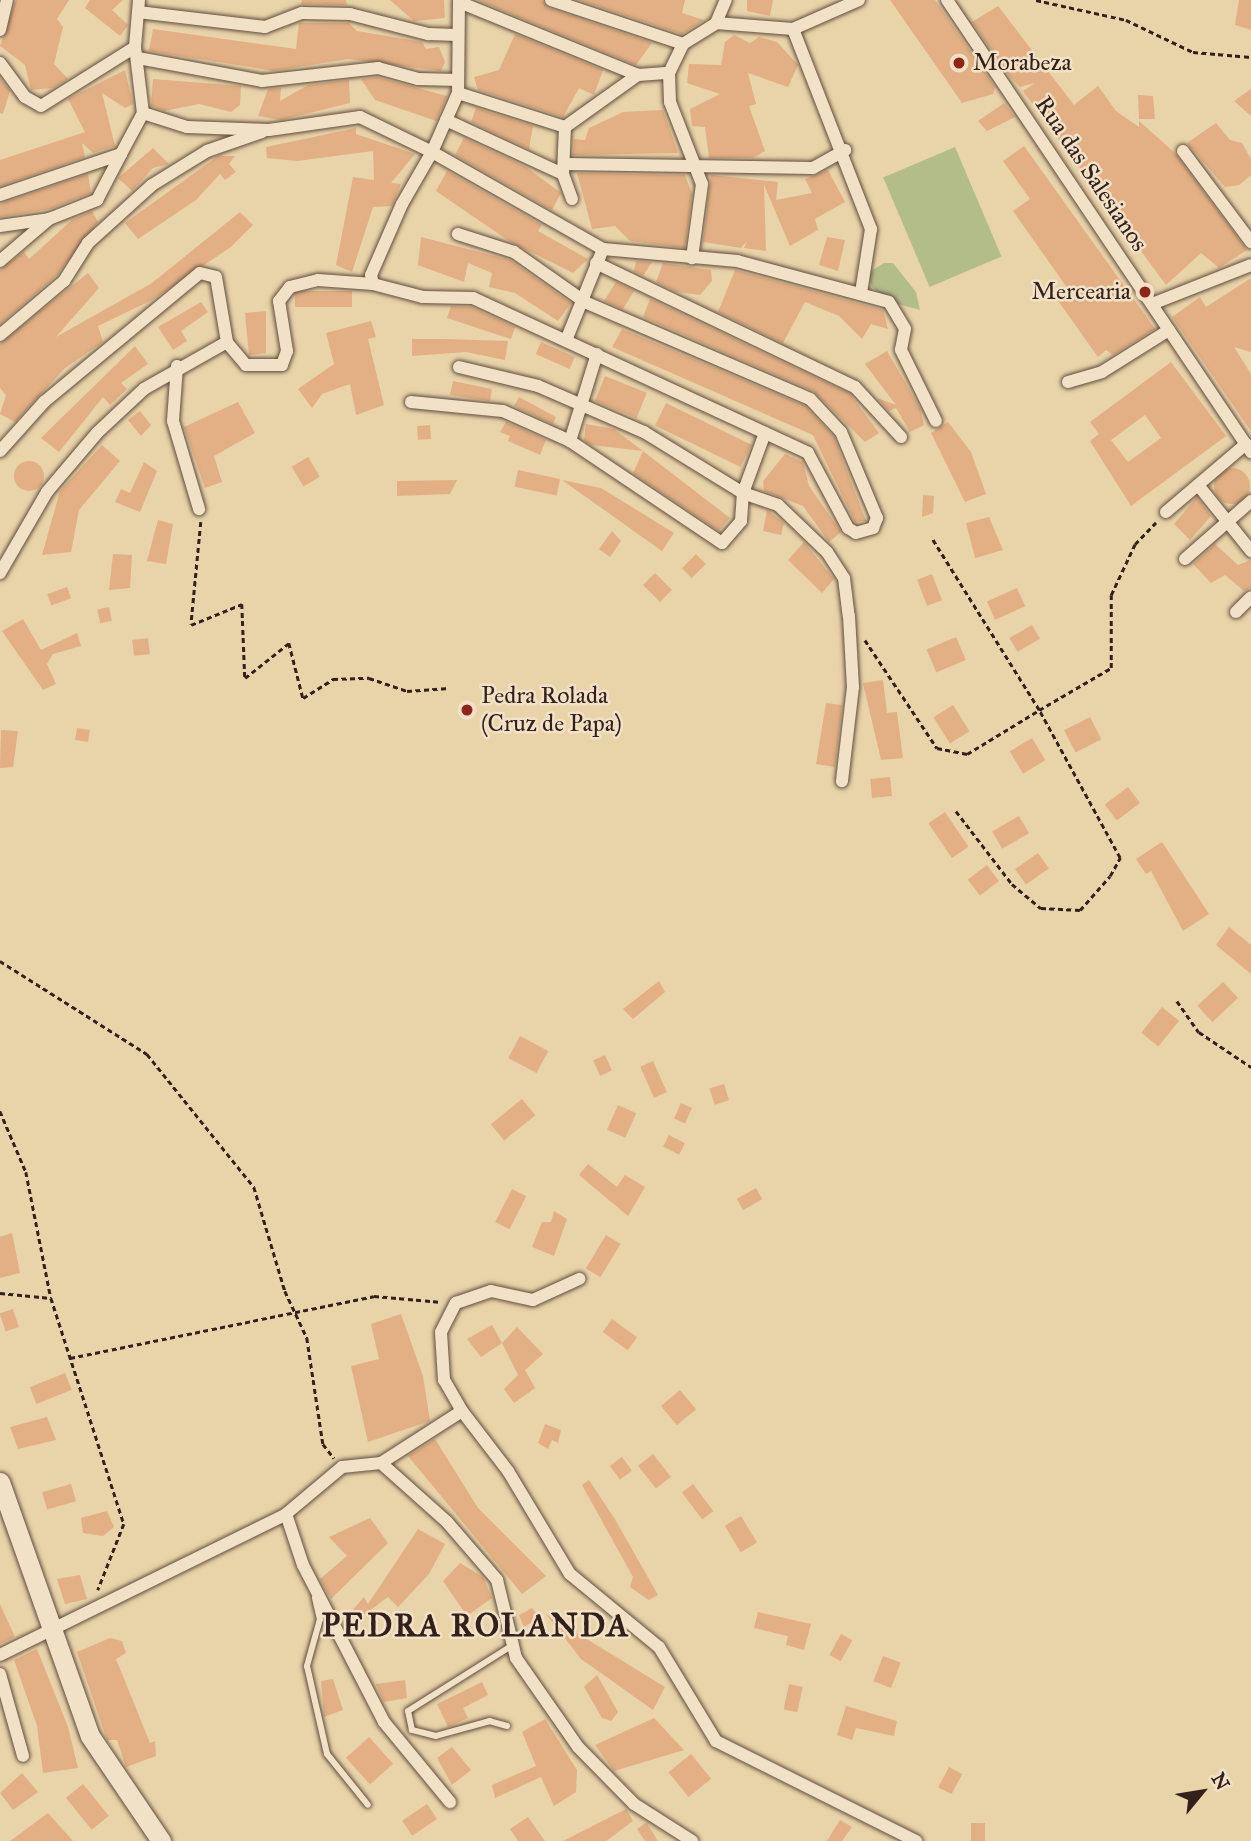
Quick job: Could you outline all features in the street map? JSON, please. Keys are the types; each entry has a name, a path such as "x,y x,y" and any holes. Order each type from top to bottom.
{"main road":[{"path":"0,1482 50,1630 90,1736 161,1841"}],"street":[{"path":"0,30 7,0"},
{"path":"551,0 683,44"},
{"path":"692,258 702,184 698,165 677,125 668,73 683,44 716,23 726,0"},
{"path":"716,23 793,29 859,0"},
{"name":"Rua das Salesianos","path":"947,0 1247,441"},
{"path":"373,284 371,275 402,204 432,152 458,86 459,1 638,75 668,73"},
{"path":"0,226 49,219 97,200 143,113 136,52 138,6 265,27 302,13 350,14 428,34 457,35"},
{"path":"793,29 845,150 871,229 861,293"},
{"path":"0,63 25,97 41,106 136,52 262,80 378,68 458,86 565,127"},
{"path":"565,127 638,75"},
{"path":"143,113 187,127 269,130 360,117 432,152 603,249 737,261 861,293 899,311 905,329 901,350 936,421"},
{"path":"446,120 565,169 698,165 813,168 845,150"},
{"path":"565,127 565,169 572,199"},
{"path":"0,335 64,281 88,243 152,184 207,151 269,130"},
{"path":"1183,151 1249,234"},
{"path":"0,195 121,154"},
{"path":"0,261 49,219"},
{"path":"0,451 44,402 200,273 216,277 224,296 227,342 246,365 282,365 288,351 279,301 290,287 318,281 373,284 422,297 473,298 567,338 808,453 849,528 856,533 873,528 877,518 841,432 810,399 585,302 514,251 458,234"},
{"path":"567,338 585,302 596,263 603,249"},
{"path":"596,263 855,387 901,437"},
{"path":"1152,304 1251,265"},
{"path":"1068,382 1102,372 1169,330"},
{"path":"0,573 47,492 97,433 177,366 227,342"},
{"path":"570,441 579,401 597,354"},
{"path":"177,366 173,421 199,509"},
{"path":"458,367 579,401 690,456 743,493 778,505 827,552 844,578 849,616 853,688 842,781"},
{"path":"411,402 503,411 570,441 722,543 741,521 743,493 765,433"},
{"path":"1166,512 1247,441"},
{"path":"1198,485 1251,551"},
{"path":"1185,559 1251,501"},
{"path":"1236,612 1251,597"},
{"path":"579,1279 533,1300 491,1291 456,1303 446,1315 442,1344 444,1380 462,1411 508,1471 570,1574 659,1647 716,1741 916,1841"},
{"path":"0,1655 286,1514 342,1468 381,1463 462,1411"},
{"path":"381,1463 447,1522 497,1580 513,1645 578,1747 634,1804 692,1841"},
{"path":"286,1514 310,1579 384,1722 450,1802"},
{"path":"0,1674 23,1756"}],"lane":[{"path":"310,1579 320,1619 307,1666 327,1754 368,1805"},
{"path":"507,1726 490,1721 436,1736 412,1730 408,1711 513,1645"}],"path":[{"path":"1036,0 1126,20 1192,52 1251,57"},
{"path":"199,509 204,536 191,625 242,604 245,678 289,643 303,698 333,679 369,678 407,691 449,688"},
{"path":"849,616 937,748 967,754 1111,668 1111,595 1135,544 1166,512"},
{"path":"931,537 1039,710 1119,858 1110,876 1080,910 1041,908 1012,884 956,811"},
{"path":"0,961 147,1054 254,1187 294,1311 307,1338 323,1444 342,1468"},
{"path":"1177,1001 1199,1032 1251,1066"},
{"path":"0,1111 26,1172 51,1298 124,1524 90,1610"},
{"path":"0,1293 51,1298"},
{"path":"70,1358 374,1296 456,1303"}],"green space":[{"path":"955,147 1001,257 930,287 883,177"},
{"path":"884,263 893,263 916,292 920,310 890,302 872,287 868,273"}],"building":[{"path":"16,0 69,0 57,19 63,27 54,64 68,79 53,88 31,90 25,65 0,46"},
{"path":"90,0 123,0 112,10 128,25 120,36 85,8"},
{"path":"302,0 346,0 347,5 301,4"},
{"path":"390,0 444,0 445,18 414,21"},
{"path":"477,0 542,0 548,8 652,43 636,65"},
{"path":"579,0 685,0 682,13 704,20 682,34"},
{"path":"747,0 773,0 770,16 747,11"},
{"path":"890,0 935,0 995,87 993,94 962,103"},
{"path":"1239,0 1251,0 1251,30 1235,25"},
{"path":"998,6 1074,105 1098,86 1116,111 1139,127 1139,121 1174,152 1247,250 1219,268 1201,253 1166,285 1023,91 1035,83 1020,87 1010,77 972,22"},
{"path":"299,23 349,23 357,31 422,42 426,49 439,47 445,62 441,71 348,59 274,71 149,51 153,29 296,49"},
{"path":"515,34 603,70 594,95 579,88 563,117 478,90 474,77 499,70"},
{"path":"734,35 750,43 759,37 777,42 798,65 788,87 748,73 756,104 749,106 765,151 753,158 709,158 705,127 692,126 690,109 720,94 687,83 689,64 721,65 725,42"},
{"path":"125,70 133,104 125,108 102,93 115,146 93,153 82,143 85,157 0,186 0,160 85,132 68,99"},
{"path":"377,77 447,96 436,121 375,100 361,79"},
{"path":"0,78 10,91 3,114 0,113"},
{"path":"153,79 241,86 240,105 231,112 199,104 164,111 151,106"},
{"path":"349,80 350,103 281,120 258,116 268,89 281,88 280,101 308,85"},
{"path":"1251,89 1251,116 1234,101"},
{"path":"1138,95 1153,96 1155,119 1139,119"},
{"path":"1004,103 1015,117 987,131 978,121"},
{"path":"476,108 533,126 529,149 471,122"},
{"path":"663,110 678,153 573,155 574,139 585,140 589,128 623,112"},
{"path":"1216,123 1230,140 1242,143 1251,159 1251,175 1239,185 1225,187 1187,143"},
{"path":"356,128 356,134 415,154 391,183 401,184 392,206 373,207 352,272 336,265 353,177 374,180 373,151 297,161 267,158 266,147"},
{"path":"464,138 526,167 561,193 552,210 455,155"},
{"path":"1024,146 1155,329 1113,355 1106,350 1098,357 1056,298 1068,289 1013,211 1030,199 1003,161"},
{"path":"153,148 169,164 153,168 132,191 118,178"},
{"path":"218,156 235,156 229,164 236,172 225,180 220,174 196,200 138,239 125,223"},
{"path":"828,170 845,202 815,219 818,230 790,246 764,185 766,251 744,248 747,241 741,248 703,242 711,175 778,182 776,200 812,193 805,179"},
{"path":"447,171 542,225 538,231 588,259 573,273 509,241 436,191"},
{"path":"577,173 685,175 692,194 685,248 630,241 615,226 592,229"},
{"path":"88,174 91,193 50,209 0,217 0,204"},
{"path":"92,211 98,222 57,275 0,324 0,270 24,252 29,259 72,220"},
{"path":"240,212 253,225 231,247 152,300 98,326 103,342 65,368 15,422 0,414 6,395 0,388 0,344 88,273 99,288 56,337 152,283"},
{"path":"421,237 510,260 571,303 558,321 515,293 489,287 492,273 468,263 464,282 418,265"},
{"path":"827,237 845,240 838,271 819,265"},
{"path":"636,261 652,262 643,276 634,271"},
{"path":"663,263 711,270 712,281 700,295 677,292 656,282"},
{"path":"735,270 883,310 888,329 871,324 862,339 839,316 805,302 783,343 718,312"},
{"path":"1251,278 1251,352 1234,347 1251,374 1251,431 1172,317 1200,297 1206,307"},
{"path":"616,282 634,291 623,309 604,301"},
{"path":"295,291 352,291 352,307 295,307"},
{"path":"650,299 850,394 879,433 865,442 813,391 643,317"},
{"path":"201,302 208,312 181,331 187,341 173,350 158,327"},
{"path":"451,306 471,307 515,327 511,339 447,318"},
{"path":"266,311 266,353 249,355 245,313"},
{"path":"371,321 376,337 368,339 384,405 356,415 350,384 322,394 312,408 298,389 334,364 326,333"},
{"path":"622,329 805,406 834,437 866,521 855,522 813,435 612,347"},
{"path":"412,339 508,341 505,360 466,352 412,356"},
{"path":"541,342 575,357 570,369 536,354"},
{"path":"135,346 148,364 121,383 127,389 110,405 103,397 59,452 41,438"},
{"path":"887,351 920,408 924,425 910,432 896,408 889,411 877,398 896,405 865,364"},
{"path":"1171,362 1226,436 1131,506 1090,441 1099,434 1090,422","holes":["1145,415 1161,438 1128,462 1111,440"]},
{"path":"605,376 647,393 637,418 595,401"},
{"path":"453,381 492,389 490,401 450,395"},
{"path":"519,397 556,417 553,424 514,406"},
{"path":"238,402 255,433 214,456 222,482 205,488 184,427"},
{"path":"666,403 751,445 740,467 655,425"},
{"path":"140,411 151,425 141,436 128,420"},
{"path":"506,422 546,440 540,455 508,441 510,436 500,432"},
{"path":"948,422 971,452 986,494 965,502 931,433"},
{"path":"586,424 614,429 643,451 591,445 584,440"},
{"path":"430,425 431,439 418,440 417,426"},
{"path":"102,445 120,461 79,510 71,552 42,555 60,491"},
{"path":"643,451 730,518 719,531 633,473"},
{"path":"785,454 803,462 809,486 841,532 829,542 803,506 764,491 763,481"},
{"path":"308,457 320,477 304,487 292,467"},
{"path":"29,461 35,462 43,470 43,482 35,490 29,491 23,490 15,482 14,476 15,470 23,462"},
{"path":"144,462 157,471 140,512 115,502 121,489 130,493"},
{"path":"1232,468 1245,473 1250,486 1245,499 1232,504 1219,499 1214,486 1219,473"},
{"path":"518,470 560,479 557,496 514,487"},
{"path":"457,480 450,494 397,496 397,481"},
{"path":"562,480 601,488 674,533 662,551"},
{"path":"923,495 934,496 933,513 922,517"},
{"path":"1197,497 1211,516 1190,540 1174,524"},
{"path":"767,510 784,523 781,535 763,531"},
{"path":"989,517 1003,550 975,558 966,523"},
{"path":"158,520 173,524 166,564 147,561"},
{"path":"612,531 621,541 610,557 599,549"},
{"path":"804,542 834,579 822,593 788,560"},
{"path":"1215,544 1238,565 1251,560 1251,588 1244,591 1225,575 1211,583 1193,564"},
{"path":"113,554 132,555 130,588 109,590"},
{"path":"696,554 706,564 692,578 682,568"},
{"path":"655,573 672,590 660,602 643,585"},
{"path":"932,574 942,600 927,606 917,580"},
{"path":"67,587 71,598 51,605 47,594"},
{"path":"1017,588 1025,606 995,620 987,601"},
{"path":"109,607 112,621 100,623 97,609"},
{"path":"23,619 41,650 77,633 81,646 53,654 47,664 56,684 43,690 2,631"},
{"path":"1032,625 1040,639 1017,652 1009,638"},
{"path":"956,637 966,660 936,673 927,650"},
{"path":"148,638 150,654 134,656 132,640"},
{"path":"883,680 887,713 897,712 903,758 881,760 863,683"},
{"path":"826,703 842,705 835,767 816,764"},
{"path":"953,705 969,731 950,743 933,717"},
{"path":"1090,717 1101,739 1076,752 1064,730"},
{"path":"77,728 90,730 88,742 75,740"},
{"path":"1,730 18,731 13,767 0,768"},
{"path":"1032,738 1045,760 1023,774 1010,751"},
{"path":"890,777 892,796 872,798 870,779"},
{"path":"1128,787 1140,803 1117,820 1105,804"},
{"path":"945,812 968,847 952,858 928,823"},
{"path":"1019,816 1029,833 1002,849 992,832"},
{"path":"1162,842 1209,914 1183,931 1151,871 1146,874 1136,859"},
{"path":"1038,853 1049,869 1026,885 1015,869"},
{"path":"987,865 999,881 980,895 968,879"},
{"path":"1229,927 1251,945 1251,974 1216,945"},
{"path":"659,981 665,992 633,1019 623,1009"},
{"path":"1223,982 1238,998 1212,1022 1197,1006"},
{"path":"1162,1007 1179,1021 1158,1046 1141,1033"},
{"path":"520,1036 548,1051 537,1073 508,1058"},
{"path":"605,1055 612,1071 600,1076 593,1060"},
{"path":"653,1061 667,1092 654,1098 640,1067"},
{"path":"724,1084 729,1100 715,1105 710,1088"},
{"path":"522,1099 535,1115 504,1140 491,1124"},
{"path":"681,1103 692,1108 685,1123 674,1119"},
{"path":"618,1105 636,1113 625,1138 607,1130"},
{"path":"669,1135 685,1143 679,1155 663,1147"},
{"path":"588,1164 617,1187 625,1175 645,1187 628,1216 579,1175"},
{"path":"756,1188 762,1199 743,1210 737,1199"},
{"path":"512,1189 526,1196 509,1229 495,1222"},
{"path":"554,1211 567,1219 554,1256 532,1247 542,1222 551,1222"},
{"path":"12,1233 20,1273 0,1278 0,1237"},
{"path":"606,1235 621,1244 600,1277 586,1268"},
{"path":"13,1309 19,1327 6,1331 0,1313"},
{"path":"401,1314 423,1376 430,1421 368,1442 351,1366 379,1359 371,1324"},
{"path":"612,1319 637,1337 628,1350 603,1332"},
{"path":"492,1325 502,1343 481,1357 467,1339"},
{"path":"517,1327 543,1354 525,1370 535,1388 514,1403 504,1389 518,1375 502,1343"},
{"path":"65,1373 72,1390 37,1404 30,1387"},
{"path":"680,1390 696,1409 677,1425 661,1406"},
{"path":"47,1417 56,1440 18,1449 10,1427"},
{"path":"545,1424 561,1430 558,1443 552,1440 548,1449 538,1443"},
{"path":"435,1439 478,1508 546,1576 522,1594 408,1456"},
{"path":"653,1454 671,1477 656,1489 638,1466"},
{"path":"622,1457 632,1471 620,1480 610,1466"},
{"path":"589,1480 658,1595 649,1600 630,1587 633,1577 582,1485"},
{"path":"71,1484 76,1501 47,1510 42,1492"},
{"path":"693,1484 713,1511 702,1520 682,1492"},
{"path":"107,1511 114,1527 103,1536 83,1533 81,1518"},
{"path":"741,1516 757,1543 741,1552 725,1526"},
{"path":"370,1518 388,1543 331,1599 320,1579 347,1556 329,1537"},
{"path":"418,1529 445,1544 429,1574 398,1607 388,1597 346,1628 342,1622 364,1597 368,1604"},
{"path":"460,1563 483,1577 492,1598 467,1616 443,1581"},
{"path":"80,1575 87,1599 65,1604 57,1579"},
{"path":"0,1604 15,1637 0,1644"},
{"path":"532,1608 540,1618 524,1627 519,1615"},
{"path":"758,1612 811,1624 804,1650 786,1645 788,1636 754,1628"},
{"path":"546,1614 665,1687 653,1710 581,1659"},
{"path":"841,1634 852,1640 841,1661 829,1655"},
{"path":"110,1638 122,1641 126,1653 116,1659 150,1743 155,1741 156,1756 126,1767 117,1740 107,1740 77,1652"},
{"path":"37,1649 68,1727 78,1768 43,1773 37,1726 14,1660"},
{"path":"883,1656 901,1663 891,1688 873,1681"},
{"path":"597,1675 618,1712 611,1721 602,1718 584,1687"},
{"path":"333,1679 343,1710 324,1717 321,1681"},
{"path":"405,1680 407,1698 384,1702 376,1684"},
{"path":"482,1682 488,1695 463,1708 468,1718 448,1727 437,1704"},
{"path":"789,1684 803,1687 797,1712 784,1709"},
{"path":"846,1706 897,1721 894,1736 856,1728 852,1740 837,1735"},
{"path":"654,1718 684,1750 614,1771 595,1745"},
{"path":"545,1719 577,1770 576,1792 554,1806 541,1777 495,1798 492,1785 536,1766 522,1732"},
{"path":"369,1737 393,1764 370,1784 346,1758"},
{"path":"452,1747 471,1770 452,1785 437,1758"},
{"path":"691,1754 711,1779 689,1797 668,1772"},
{"path":"949,1767 962,1774 951,1794 938,1787"},
{"path":"22,1773 38,1792 13,1810 0,1793"},
{"path":"83,1784 109,1816 92,1830 66,1798"},
{"path":"427,1804 437,1819 412,1836 402,1821"},
{"path":"626,1809 633,1821 606,1841 563,1841"},
{"path":"48,1813 73,1841 10,1841"},
{"path":"528,1817 545,1841 518,1841 510,1829"},
{"path":"840,1820 852,1827 842,1841 827,1841"},
{"path":"647,1822 658,1841 645,1841 637,1829"},
{"path":"971,1823 985,1823 985,1841 971,1841"}],"place":[{"name":"Morabeza","path":"959,63"},
{"name":"Mercearia","path":"1145,292"},
{"name":"Pedra Rolada (Cruz de Papa)","path":"467,710"}],"district":[{"name":"PEDRA ROLANDA","path":"476,1626"}]}
